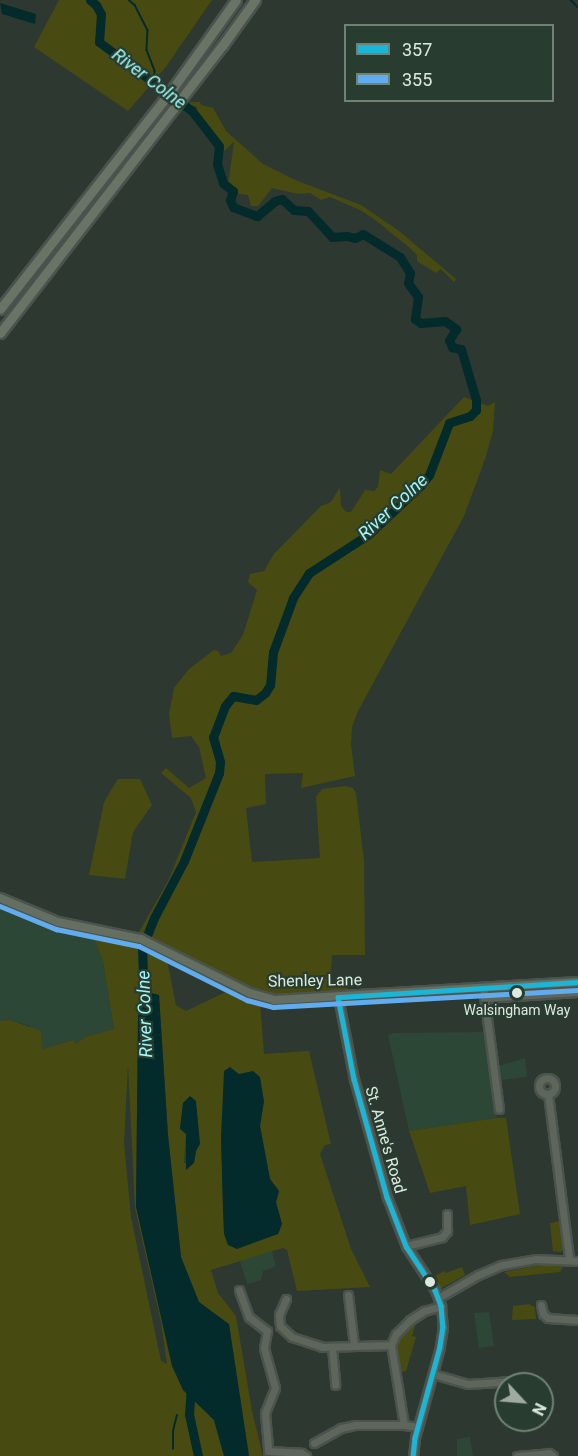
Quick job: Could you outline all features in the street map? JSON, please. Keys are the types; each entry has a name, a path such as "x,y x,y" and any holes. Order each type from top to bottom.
{"highway":[{"path":"0,309 173,88 236,0"},
{"path":"0,333 183,97 255,0"}],"main road":[{"name":"Shenley Lane","path":"0,898 58,921 141,939 266,999 338,997 578,982"}],"street":[{"path":"483,988 499,1109"},
{"path":"484,998 578,992"},
{"name":"St. Anne's Road","path":"338,997 354,1079 378,1169 406,1246 441,1306 442,1335 418,1427 413,1456"},
{"path":"548,1094 569,1259"},
{"path":"406,1246 440,1238 445,1233 447,1214"},
{"path":"438,1298 478,1275 502,1265 536,1259 578,1261"},
{"path":"239,1290 249,1317 267,1331"},
{"path":"348,1295 354,1345"},
{"path":"286,1299 279,1315 280,1326 292,1337 314,1345 332,1347 391,1345"},
{"path":"541,1305 543,1314 548,1318 578,1320"},
{"path":"404,1425 391,1345 396,1334 410,1320 424,1311 441,1306"},
{"path":"267,1331 280,1326"},
{"path":"267,1331 264,1348 274,1391 265,1413 268,1454 301,1453 306,1456"},
{"path":"332,1347 335,1385"},
{"path":"433,1374 475,1384 494,1383"},
{"path":"314,1443 341,1428 355,1425 418,1427"},
{"path":"517,1456 549,1453 553,1456"}],"shaded area":[{"path":"59,0 212,0 165,68 128,111 34,47"},
{"path":"200,102 201,105 213,108 226,131 263,164 295,180 361,205 399,231 456,279 454,282 441,269 436,273 417,261 417,255 410,248 374,219 330,197 321,200 310,193 298,194 272,188 258,206 251,206 248,195 239,194 228,185 234,142 224,151 222,142 195,111 197,107 189,104"},
{"path":"464,397 488,406 495,402 493,431 485,459 464,516 358,711 352,727 351,744 355,776 301,788 303,773 265,774 266,804 246,808 252,862 320,858 316,797 322,789 345,786 353,788 356,793 364,861 365,955 332,955 330,986 347,986 348,992 267,994 138,934 169,879 196,812 191,798 161,773 166,768 189,788 206,778 199,747 191,736 172,738 169,714 174,688 189,669 214,650 218,651 221,656 231,653 243,635 257,590 248,582 250,574 264,571 274,554 321,506 331,502 340,487 341,506 346,512 351,512 365,490 374,491 378,487 380,470 391,474"},
{"path":"118,779 140,779 152,805 133,832 125,879 89,875 104,802"},
{"path":"0,906 61,928 94,935 103,961 114,1029 85,1037 76,1044 72,1040 42,1049 30,1026 10,1020 0,1021"},
{"path":"92,932 138,942 166,955 176,1005 186,1011 228,991 233,994 236,990 260,1002 264,1054 309,1051 331,1144 325,1145 320,1154 351,1249 370,1287 297,1291 287,1250 283,1248 211,1270 218,1293 236,1316 252,1411 263,1456 249,1456 229,1325 199,1302 181,1257 168,1135 159,995 143,991 138,1018 136,1207 183,1390 214,1420 224,1456 0,1456 0,1021 10,1020 41,1031 42,1049 73,1040 76,1044 85,1037 114,1029 103,961","holes":["128,1064 135,1208 161,1322 167,1364 161,1361 131,1217 124,1143","230,1067 264,1101 260,1126 270,1179 279,1191 276,1202 282,1224 278,1234 263,1238 224,1234 221,1137","190,1097 195,1101 196,1150 194,1163 184,1163 186,1134 180,1128 183,1103"]},
{"path":"485,1032 497,1118 409,1131 388,1035 394,1033"},
{"path":"525,1058 527,1077 501,1080 499,1066"},
{"path":"506,1118 520,1214 470,1225 466,1186 430,1193 409,1131"},
{"path":"561,1221 564,1248 561,1252 553,1251 550,1223"},
{"path":"272,1251 276,1266 263,1271 261,1280 247,1284 240,1261"},
{"path":"538,1265 564,1265 560,1272 510,1277 504,1272"},
{"path":"462,1267 465,1275 440,1289 432,1278 444,1271 446,1273"},
{"path":"529,1304 535,1307 536,1319 512,1320 513,1306"},
{"path":"489,1312 494,1346 479,1348 474,1313"},
{"path":"417,1320 412,1336 416,1337 406,1371 397,1373 394,1343 397,1336"},
{"path":"470,1437 473,1456 457,1456 457,1439"}],"water":[{"path":"0,3 36,14 35,24 2,14"},
{"path":"143,991 159,995 168,1135 181,1257 199,1302 229,1324 249,1456 224,1456 214,1420 183,1390 172,1366 136,1207 138,1018"},
{"path":"230,1067 239,1074 253,1071 260,1077 264,1101 260,1126 270,1179 279,1191 276,1202 282,1224 278,1234 237,1249 228,1245 224,1234 223,1210 221,1137 224,1071"},
{"path":"190,1096 196,1101 200,1144 194,1163 186,1170 186,1134 180,1129 183,1103"}],"waterway":[{"name":"River Colne","path":"90,0 101,14 99,42 192,111 219,146 217,164 223,183 233,191 230,200 233,207 257,216 275,201 282,199 294,210 308,211 332,237 355,238 363,234 400,257 410,273 408,283 418,297 415,319 421,323 445,321 456,329 449,340 452,347 461,349 476,400 476,410 470,416 449,423 429,475 420,486 369,534 309,573 293,598 273,652 270,685 265,693 256,700 233,696 225,706 213,737 220,762 219,773 184,861 154,918 142,947 144,1001"},
{"path":"129,0 135,5 148,30 147,50 155,71 154,83"},
{"path":"571,0 578,7"},
{"name":"River Colne","path":"191,1386 189,1414 198,1456"},
{"path":"173,1449 173,1431 177,1415"}],"transit line":[{"name":"355","path":"0,906 56,929 139,946 247,1000 273,1007 578,990"},
{"name":"357","path":"338,997 578,982"},
{"name":"357","path":"338,997 354,1079 387,1197 406,1246 435,1290 441,1306 443,1327 440,1347 415,1438 413,1456"}],"place":[{"name":"Walsingham Way","path":"517,993"}]}
